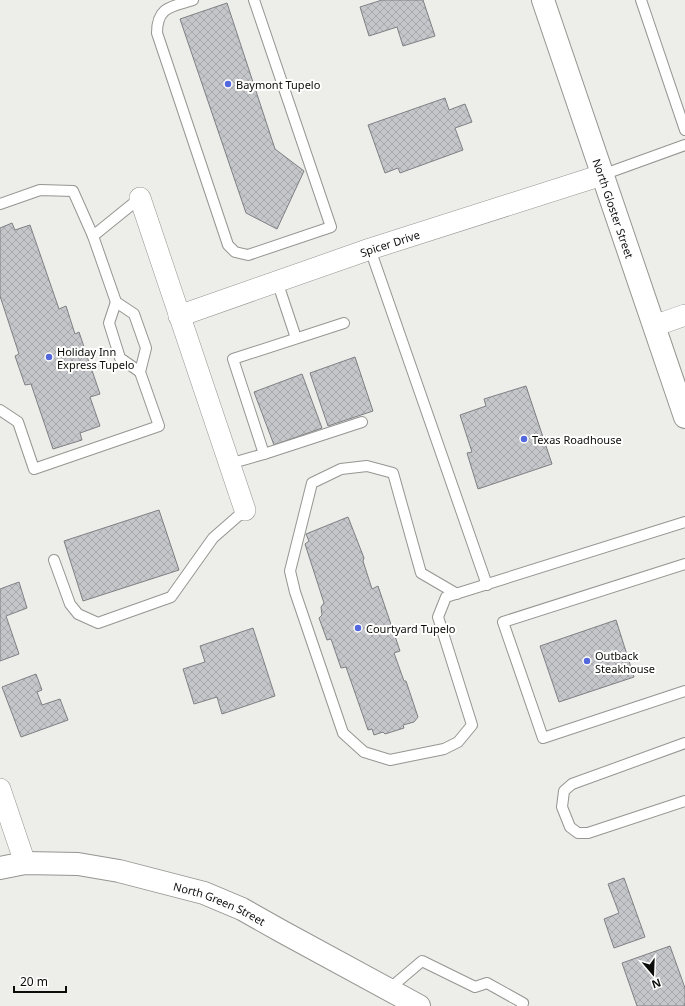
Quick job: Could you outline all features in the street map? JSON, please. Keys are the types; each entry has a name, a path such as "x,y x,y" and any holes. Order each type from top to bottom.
{"street":[{"name":"North Gloster Street","path":"543,0 654,326 679,380 685,417"},
{"name":"Spicer Drive","path":"179,316 370,249 602,175"},
{"path":"140,198 245,510"},
{"path":"654,326 685,315"},
{"path":"0,789 26,863"},
{"name":"North Green Street","path":"0,868 26,863 85,865 119,871 204,892 242,909 419,1006"}],"lane":[{"path":"193,0 165,10 157,21 157,33 228,245 235,252 248,256 331,227 254,0"},
{"path":"641,0 685,130"},
{"path":"602,175 685,145"},
{"path":"0,204 40,190 73,191 93,236 116,302 134,314 146,348 140,372 159,426 34,470 18,422 0,410"},
{"path":"93,236 140,198"},
{"path":"370,249 487,584"},
{"path":"277,281 296,338"},
{"path":"116,302 109,323 120,358 140,372"},
{"path":"264,454 233,360 344,323"},
{"path":"229,464 362,422"},
{"path":"457,594 421,573 393,473 367,466 341,469 312,483 290,571 295,592 343,733 364,752 390,760 444,749 458,742 472,725 438,618 446,597 457,594 685,522"},
{"path":"54,560 70,604 78,614 98,623 170,597 213,538 245,510"},
{"path":"685,564 503,622 543,738 685,691"},
{"path":"685,744 572,784 564,791 562,807 570,827 578,833 588,834 685,801"},
{"path":"389,990 422,961 475,987 487,983 523,1003 522,1006"}],"building":[{"path":"382,0 423,0 435,36 403,46 397,27 369,36 360,7"},
{"name":"Baymont Tupelo","path":"227,3 275,149 304,171 277,229 246,213 180,19"},
{"path":"445,98 449,110 465,104 472,122 455,128 463,150 400,173 398,168 385,173 368,125"},
{"path":"12,223 15,230 30,225 59,309 66,306 75,334 79,332 100,394 90,397 100,426 80,433 82,440 53,449 31,384 25,385 15,356 19,354 0,296 0,228"},
{"path":"355,357 373,411 328,426 310,373"},
{"path":"302,374 322,428 274,445 254,392"},
{"path":"526,386 552,464 478,489 467,453 472,452 460,415 486,406 484,399"},
{"path":"159,510 179,570 83,601 64,541"},
{"name":"Courtyard Tupelo","path":"348,517 364,558 363,561 372,589 378,586 400,651 394,653 404,681 406,681 418,717 414,722 403,725 404,728 385,734 383,732 374,735 372,729 368,730 346,667 341,668 331,639 327,640 319,618 322,615 321,607 324,603 305,544 309,541 306,534"},
{"path":"19,582 27,608 6,616 19,654 0,661 0,589"},
{"name":"Outback Steakhouse","path":"616,620 634,677 559,702 540,646"},
{"path":"253,628 275,696 222,714 217,697 194,704 183,669 205,662 200,646"},
{"path":"36,674 42,690 37,692 42,705 60,699 68,720 21,737 2,687"},
{"path":"624,878 645,937 614,948 604,919 619,913 608,884"},
{"path":"670,946 685,988 685,1006 637,1006 622,963"}],"place":[{"name":"Baymont Tupelo","path":"228,84"},
{"name":"Holiday Inn Express Tupelo","path":"49,357"},
{"name":"Texas Roadhouse","path":"524,439"},
{"name":"Courtyard Tupelo","path":"358,628"},
{"name":"Outback Steakhouse","path":"587,661"}]}
